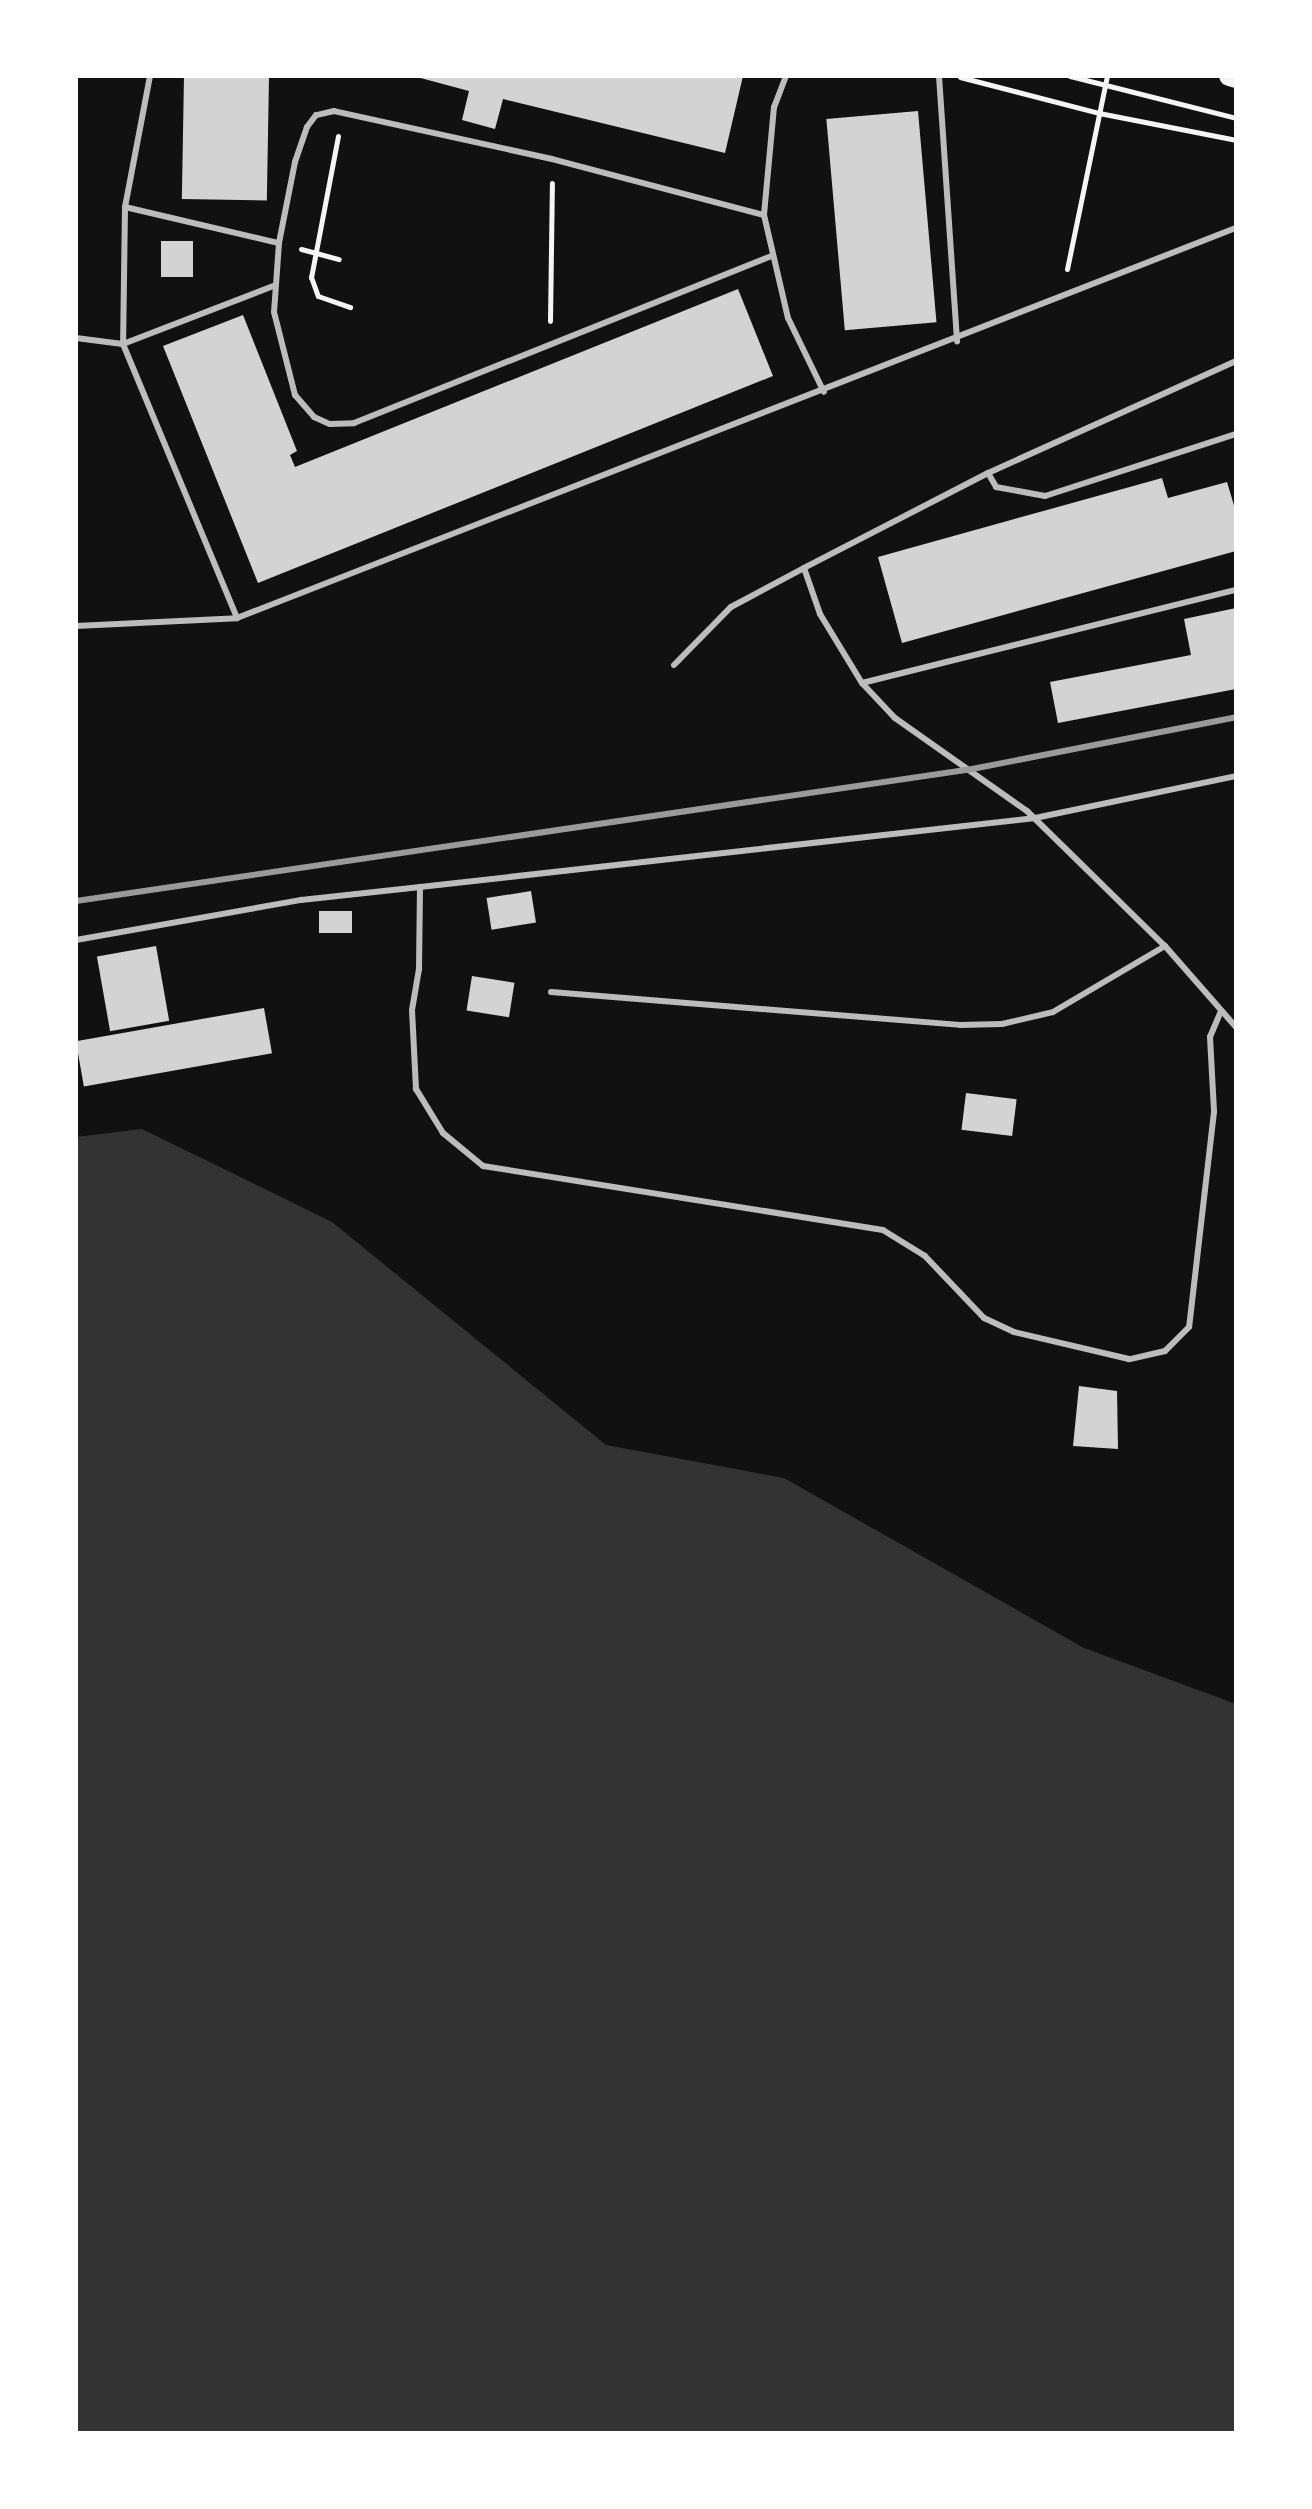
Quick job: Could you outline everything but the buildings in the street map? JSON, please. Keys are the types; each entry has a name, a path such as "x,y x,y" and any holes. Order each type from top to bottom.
{"main road":[{"path":"1229,76 1236,78"}],"lane":[{"path":"150,76 125,207 123,344 237,618"},
{"path":"786,76 774,107 764,215 771,256 788,318 824,392"},
{"path":"939,76 957,341"},
{"path":"764,215 552,159 342,113 316,115 307,127 279,243 273,286 274,312 295,395 314,417 330,424 354,423 771,256"},
{"path":"125,207 279,243"},
{"path":"76,626 237,618 957,341 1236,228"},
{"path":"76,338 123,344 273,286"},
{"path":"674,665 731,607 988,473 1236,361"},
{"path":"988,473 996,487 1045,496 1236,434"},
{"path":"804,568 820,614 862,683 895,718 990,780 1035,818 1165,946 1236,1027"},
{"path":"862,683 1236,590"},
{"path":"76,940 301,900 1035,818 1236,776"},
{"path":"420,887 419,969 412,1010 416,1089 443,1133 483,1166 883,1230 925,1256 984,1318 1014,1332 1129,1359 1165,1351 1189,1327 1214,1112 1210,1037 1221,1011"},
{"path":"551,992 960,1025 1002,1024 1053,1012 1165,946"}],"path":[{"path":"957,76 1099,113 1236,140"},
{"path":"1070,76 1236,118"},
{"path":"1058,301 1107,76"},
{"path":"342,113 311,277 318,296 350,307"},
{"path":"550,293 552,159"},
{"path":"279,243 339,259"}],"shaded area":[{"path":"142,1129 332,1222 606,1445 784,1478 1084,1648 1236,1704 1236,2433 76,2433 76,1137"}],"railway":[{"path":"76,901 972,769 1236,717"}]}
